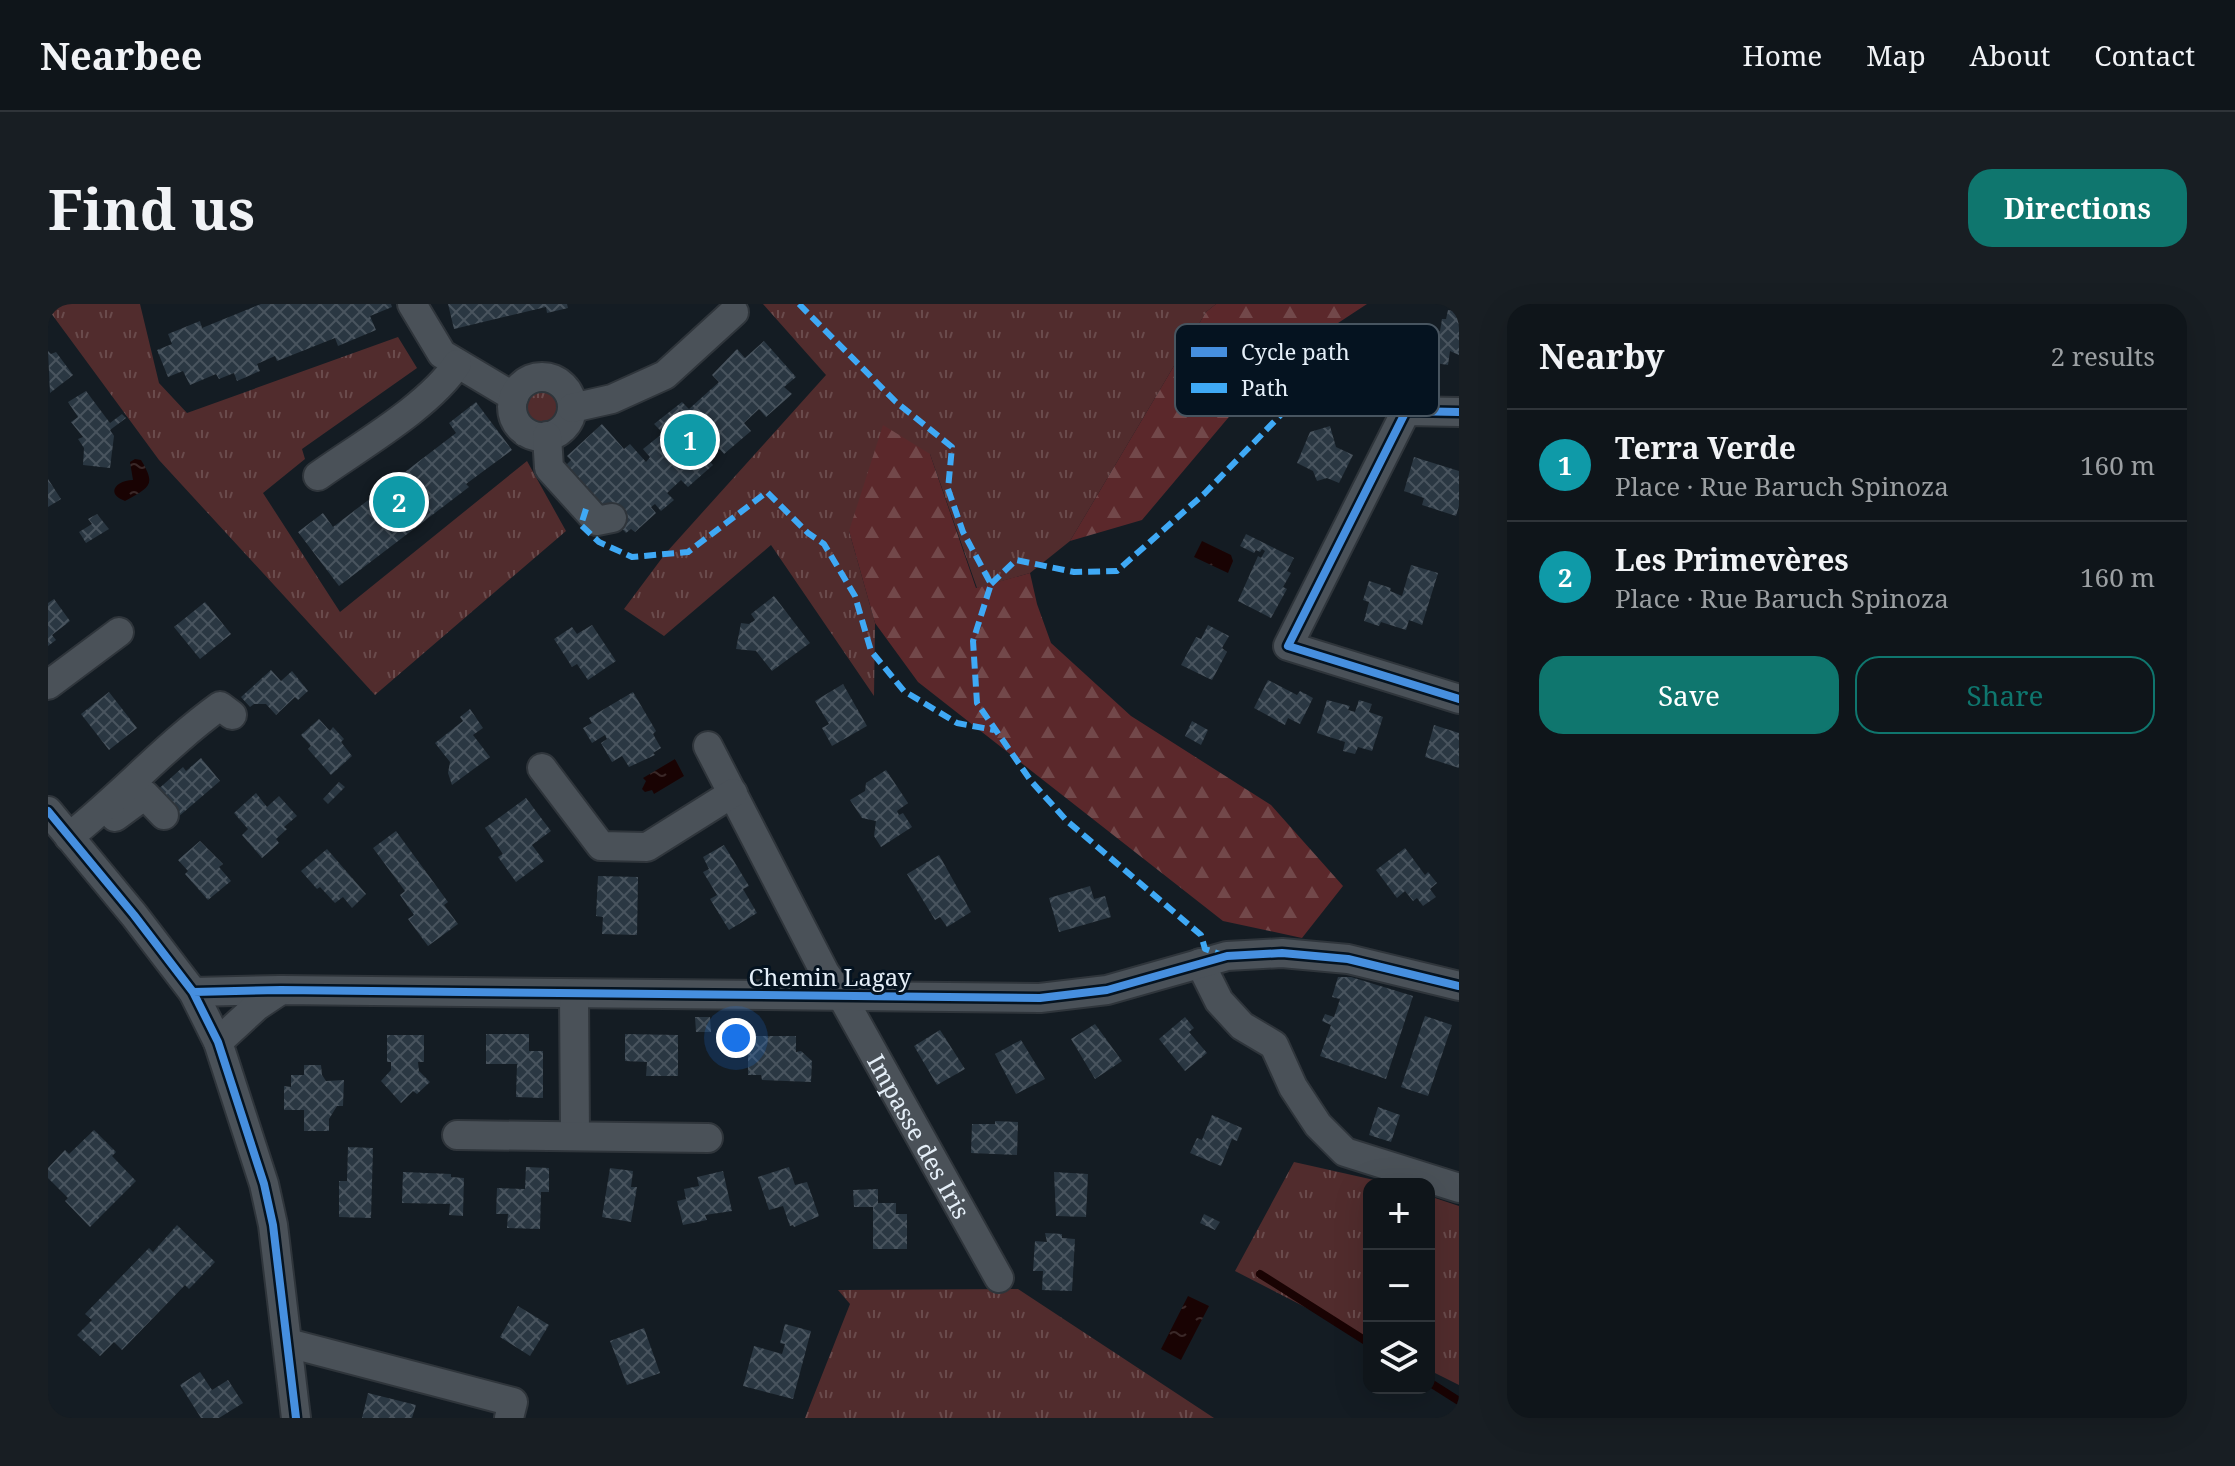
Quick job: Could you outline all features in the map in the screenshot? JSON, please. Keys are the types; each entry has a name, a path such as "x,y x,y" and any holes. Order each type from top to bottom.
{"street":[{"path":"412,304 442,354 514,397"},
{"path":"572,408 612,399 665,375 734,312"},
{"path":"318,476 430,396 457,364"},
{"path":"534,378 553,378 567,390 572,408 565,427 547,436 527,433 520,426 512,407 518,389 534,378"},
{"path":"1439,412 1459,412"},
{"path":"1403,416 1288,646 1459,699"},
{"path":"547,436 549,468 597,521 612,518"},
{"path":"48,685 119,632"},
{"path":"72,842 190,727 220,706 232,715"},
{"name":"Impasse des Iris","path":"708,746 825,973 841,995 999,1278"},
{"path":"542,768 601,846 647,847 733,793"},
{"path":"72,842 145,795 164,815"},
{"path":"48,811 193,992 218,1042 264,1184 273,1225 296,1418"},
{"name":"Chemin Lagay","path":"193,992 281,990 1040,998 1107,990 1227,956 1282,953 1335,957 1459,986"},
{"path":"1200,963 1219,1001 1242,1026 1274,1045 1293,1087 1345,1152 1459,1188"},
{"path":"218,1042 257,1006 281,990"},
{"path":"574,994 575,1134"},
{"path":"457,1135 575,1134 708,1138"},
{"path":"288,1343 513,1402 509,1418"}],"green space":[{"path":"48,304 140,304 159,383 187,413 398,337 417,368 302,449 305,459 263,493 340,612 527,461 566,531 375,695 159,460 48,309"},
{"path":"763,304 1216,304 1199,324 1175,324 1175,364 1070,541 1030,573 977,588 930,454 849,531 875,623 874,696 771,545 664,636 624,609 665,554 826,375"},
{"path":"1216,304 1367,304 1337,324 1199,324"},
{"path":"1175,364 1175,416 1230,416 1142,520 1070,541"},
{"path":"542,390 555,395 560,408 555,421 542,426 529,421 524,408 529,395"},
{"path":"883,425 930,454 976,588 1030,573 1051,643 1131,716 1271,805 1343,886 1302,938 1223,921 918,682 875,623 849,531"},
{"path":"1294,1162 1365,1178 1363,1337 1235,1271"},
{"path":"1435,1198 1459,1206 1459,1385 1435,1373"},
{"path":"1018,1289 1214,1418 805,1418 850,1304 838,1290"}],"water":[{"path":"141,460 149,481 145,489 125,501 114,491 122,482 133,480 130,462"},
{"path":"1202,541 1231,555 1233,561 1228,573 1194,557"},
{"path":"675,759 684,776 654,794 652,790 645,792 642,789 646,781 643,778"},
{"path":"1188,1296 1209,1306 1181,1360 1161,1349"}],"building":[{"path":"261,304 391,304 392,307 370,316 376,330 338,346 335,338 277,361 275,356 257,364 260,371 237,381 234,373 219,379 216,374 190,385 183,371 168,377 157,350 172,344 168,334 200,321 202,328"},
{"path":"448,304 567,304 568,308 547,313 546,307 454,329"},
{"path":"1448,310 1459,312 1459,355 1450,351 1448,365 1439,364 1439,331 1442,319 1446,319"},
{"path":"764,341 796,377 784,387 792,394 766,417 759,409 744,423 751,431 724,454 718,447 706,457 713,465 688,487 681,480 667,493 674,500 661,511 655,504 651,507 656,513 635,532 631,529 626,533 565,466 571,460 567,456 602,424 624,449 630,444 646,462 650,457 643,449 663,433 654,424 682,402 689,409 719,382 712,375 737,349 745,358"},
{"path":"48,351 51,354 56,352 73,375 50,393"},
{"path":"86,391 110,423 122,414 126,418 110,430 114,436 110,468 83,465 84,448 78,439 83,437 71,422 78,417 68,402"},
{"path":"476,402 512,450 466,484 469,487 339,586 298,532 323,513 333,527 456,433 449,423"},
{"path":"1330,426 1336,447 1353,455 1339,483 1327,478 1317,481 1313,471 1297,463 1310,432"},
{"path":"1414,457 1459,471 1456,516 1422,505 1424,498 1404,491"},
{"path":"48,479 61,499 48,507"},
{"path":"97,514 109,529 86,543 79,532 92,524 88,519"},
{"path":"1246,534 1294,558 1287,571 1291,573 1283,587 1287,589 1271,618 1238,601 1258,556 1261,558 1265,551 1256,550 1254,553 1240,546"},
{"path":"1411,565 1438,573 1422,625 1409,620 1406,630 1381,622 1379,626 1364,621 1369,602 1363,600 1369,581 1391,588 1390,591 1402,596"},
{"path":"774,596 810,643 772,671 756,651 736,649 741,623 749,624 755,620 751,614"},
{"path":"54,599 70,621 52,635 56,640 48,646 48,603"},
{"path":"205,602 231,634 200,659 174,627"},
{"path":"592,625 616,661 588,680 577,664 572,667 554,639 572,627 577,634"},
{"path":"1208,625 1229,636 1222,648 1227,652 1212,680 1181,665 1196,637 1201,639"},
{"path":"271,670 281,681 292,671 308,691 298,700 295,697 276,715 266,704 250,707 241,697"},
{"path":"1268,680 1297,695 1300,691 1313,698 1300,724 1288,718 1285,725 1254,708"},
{"path":"843,684 867,726 832,746 822,728 829,724 815,701"},
{"path":"109,692 137,728 109,750 81,714"},
{"path":"633,692 656,731 653,734 661,748 653,753 655,755 629,767 622,756 612,762 601,743 607,739 605,735 592,743 583,728 592,723 589,718"},
{"path":"1327,700 1350,706 1348,710 1355,712 1359,700 1372,704 1369,712 1383,717 1372,751 1358,747 1355,754 1343,751 1345,742 1317,733"},
{"path":"470,709 483,728 473,735 490,757 452,785 448,773 450,762 435,743 463,721 460,717"},
{"path":"319,719 330,731 333,727 344,739 341,742 352,756 331,775 308,749 311,746 301,735"},
{"path":"1192,721 1208,730 1201,745 1185,736"},
{"path":"1434,725 1459,733 1459,768 1425,757"},
{"path":"201,758 220,781 178,817 154,793 183,767 186,771"},
{"path":"886,770 908,803 897,811 899,815 903,813 912,827 881,847 874,836 876,821 862,818 850,800 865,791 866,783"},
{"path":"339,782 345,787 328,804 323,799"},
{"path":"256,793 267,807 279,796 297,816 276,839 279,843 262,858 242,835 248,829 234,813"},
{"path":"526,798 551,831 532,845 544,861 516,882 498,857 503,854 485,828"},
{"path":"396,831 448,902 444,905 458,924 428,946 408,919 414,915 400,895 405,891 373,848"},
{"path":"200,841 223,864 219,867 231,881 208,900 185,874 188,871 178,860"},
{"path":"724,845 749,886 743,889 757,913 729,930 710,899 717,895 703,872 709,869 703,857"},
{"path":"1405,848 1425,875 1428,872 1437,883 1430,889 1436,897 1423,906 1417,898 1413,901 1405,891 1397,898 1376,870"},
{"path":"327,849 366,894 352,908 343,897 335,903 301,871"},
{"path":"939,855 971,912 947,927 940,917 935,920 907,874"},
{"path":"598,876 638,877 637,935 602,934 603,917 596,916"},
{"path":"1090,886 1094,899 1105,896 1111,917 1059,932 1049,898"},
{"path":"1338,977 1351,977 1413,996 1386,1079 1320,1056 1331,1025 1322,1021 1325,1014 1334,1017 1340,999 1332,997"},
{"path":"1425,1016 1452,1025 1428,1096 1401,1087"},
{"path":"695,1017 710,1017 711,1032 696,1032"},
{"path":"1185,1017 1194,1028 1189,1032 1207,1053 1185,1071 1159,1039"},
{"path":"1095,1024 1122,1061 1095,1079 1071,1039"},
{"path":"940,1030 965,1069 937,1085 914,1046"},
{"path":"486,1034 529,1034 529,1051 543,1051 543,1098 516,1097 517,1064 486,1064"},
{"path":"625,1034 678,1035 678,1076 646,1076 647,1062 625,1061"},
{"path":"387,1035 424,1035 424,1062 418,1062 419,1071 430,1082 417,1094 413,1091 401,1103 381,1081 391,1070 391,1062 387,1062"},
{"path":"748,1036 796,1036 796,1052 801,1051 812,1061 811,1082 762,1080 761,1075 748,1075"},
{"path":"1021,1040 1045,1079 1016,1094 995,1054"},
{"path":"304,1065 321,1065 326,1081 344,1080 343,1106 337,1106 329,1119 329,1131 304,1131 304,1110 284,1110 284,1086 291,1087 291,1075 304,1075"},
{"path":"1378,1107 1400,1115 1391,1142 1369,1135"},
{"path":"1212,1115 1242,1128 1237,1141 1232,1139 1221,1166 1190,1153 1197,1138 1202,1140"},
{"path":"995,1121 1018,1122 1017,1155 971,1153 972,1124 995,1124"},
{"path":"94,1130 116,1152 112,1156 136,1181 90,1227 48,1178 48,1168 65,1150 69,1154"},
{"path":"348,1147 373,1148 371,1218 339,1217 339,1181 347,1181"},
{"path":"526,1167 549,1168 549,1192 541,1192 540,1229 507,1228 508,1214 496,1214 497,1188 525,1189"},
{"path":"789,1167 795,1185 807,1182 819,1216 794,1227 790,1226 783,1206 769,1210 758,1177"},
{"path":"610,1168 633,1171 631,1187 637,1187 631,1222 602,1217"},
{"path":"723,1171 732,1211 705,1215 707,1220 683,1225 677,1201 686,1199 684,1189 699,1186 697,1177"},
{"path":"403,1172 451,1174 451,1177 464,1178 463,1216 449,1215 450,1204 402,1203"},
{"path":"1054,1172 1088,1174 1086,1217 1056,1216"},
{"path":"878,1189 878,1203 896,1203 896,1214 907,1214 907,1249 873,1249 873,1207 854,1207 853,1190"},
{"path":"1204,1214 1220,1222 1215,1230 1200,1223"},
{"path":"177,1225 215,1262 189,1289 185,1285 122,1350 114,1342 100,1356 77,1335 92,1320 85,1314 149,1248 153,1252"},
{"path":"1045,1233 1075,1239 1072,1291 1042,1290 1043,1271 1033,1271 1035,1241 1047,1242"},
{"path":"518,1306 549,1325 530,1356 500,1337"},
{"path":"785,1324 811,1331 793,1399 743,1386 754,1346 782,1354 785,1344 780,1343"},
{"path":"644,1328 660,1373 627,1385 610,1341"},
{"path":"200,1372 212,1390 228,1380 243,1403 219,1418 201,1418 180,1385"},
{"path":"368,1393 416,1405 412,1418 362,1418"}],"waterway":[{"path":"1260,1274 1363,1339"},
{"path":"1435,1386 1459,1401"}],"marked path":[{"path":"799,304 896,402 952,447 948,489 963,532 991,584 973,641 977,703 1031,781 1067,821 1201,935 1205,949 1223,955"},
{"path":"991,584 1016,560 1074,572 1117,571 1205,493 1280,416"},
{"path":"586,509 581,525 599,542 632,557 688,552 767,492 808,533 824,544 855,596 871,651 904,691 957,723 994,730"}],"cycle path":[{"path":"1439,412 1459,412"},
{"path":"1403,416 1288,646 1459,699"},
{"path":"48,811 193,992 218,1042 264,1184 273,1225 296,1418"},
{"path":"193,992 281,990 1040,998 1107,990 1227,956 1282,953 1348,959 1459,986"}],"place":[{"name":"Terra Verde","path":"690,440"},
{"name":"Les Primevères","path":"399,502"}]}
